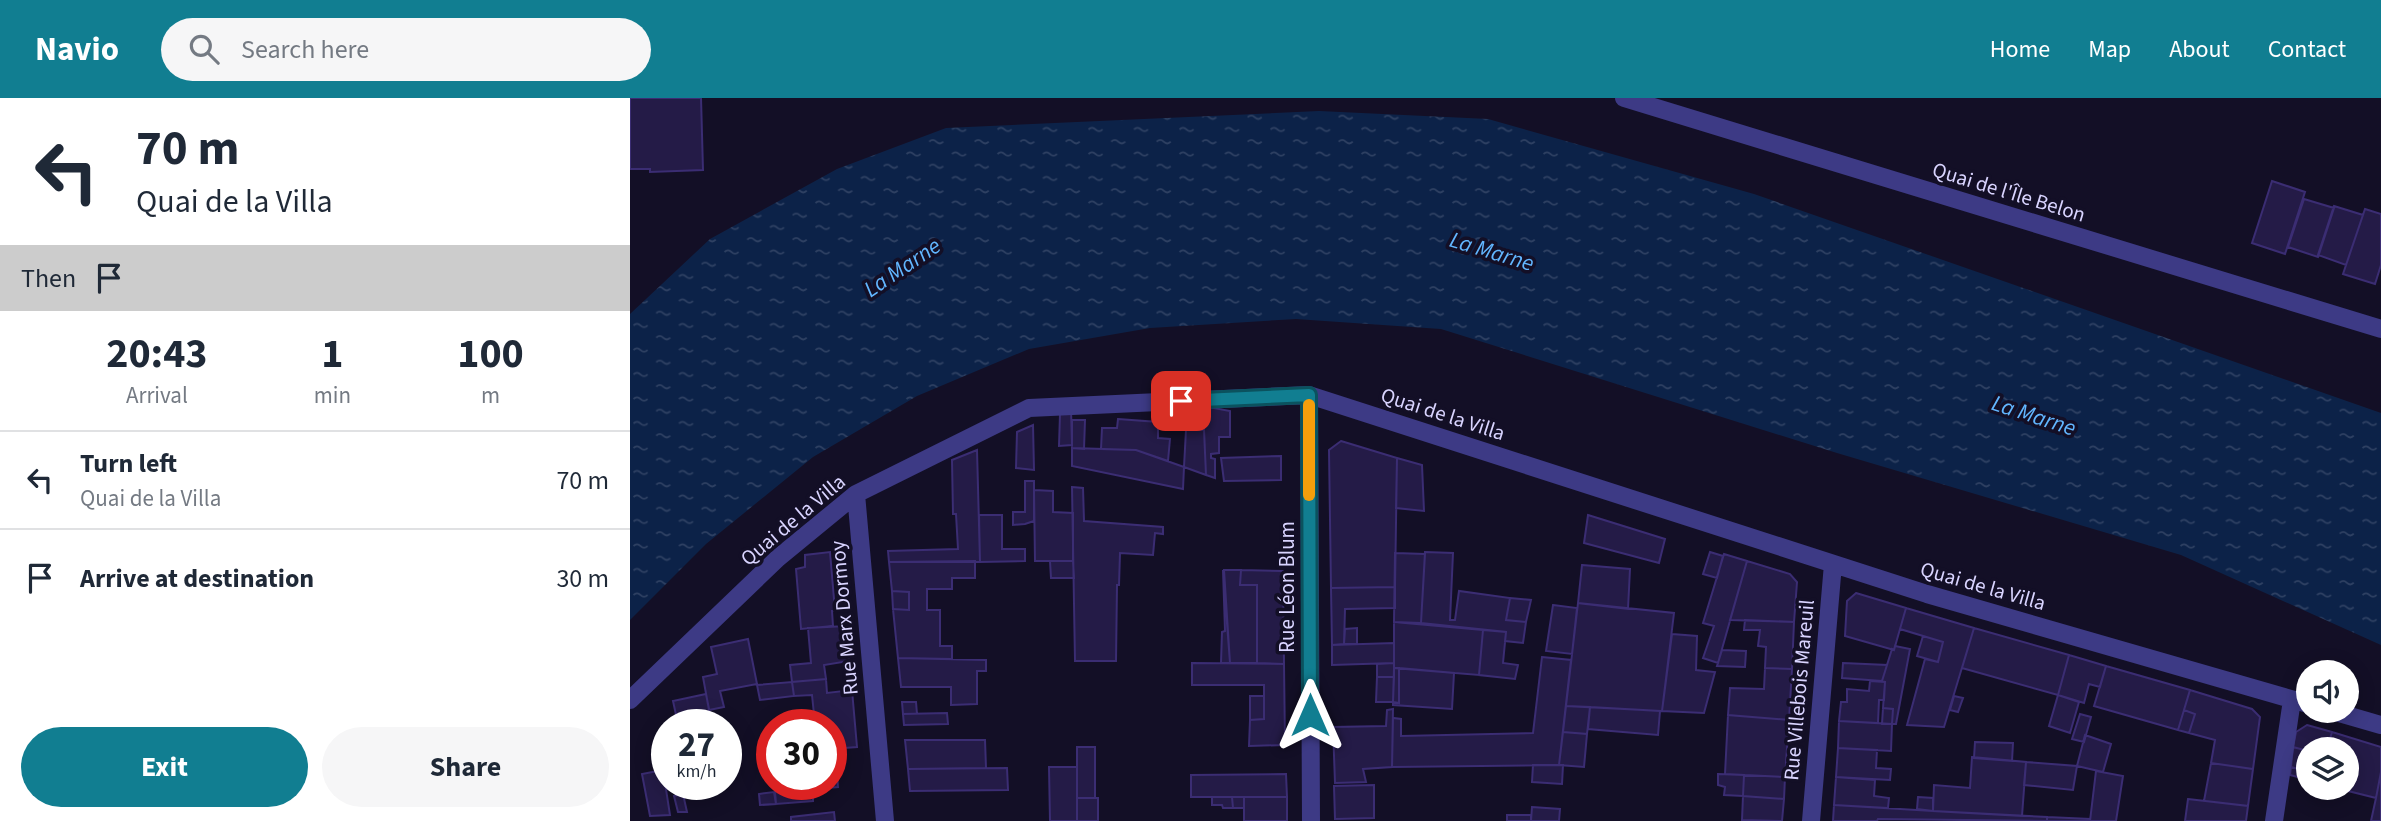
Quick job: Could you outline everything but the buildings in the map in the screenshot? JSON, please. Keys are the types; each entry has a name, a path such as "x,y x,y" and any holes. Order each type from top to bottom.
{"street":[{"name":"Quai de l'Île Belon","path":"1624,98 2381,329"},
{"name":"Quai de la Villa","path":"630,700 778,558 856,494 1029,408 1309,395 1927,594 2296,701"},
{"name":"Rue Léon Blum","path":"1309,395 1311,821"},
{"name":"Rue Marx Dormoy","path":"856,494 885,821"},
{"name":"Rue Villebois Mareuil","path":"1811,821 1833,564"},
{"path":"2359,719 2381,725"},
{"path":"2274,821 2296,720"}],"water":[{"name":"La Marne","path":"1319,111 1488,119 1754,194 2381,413 2381,645 2181,555 1837,453 1441,329 1296,319 1150,328 1029,349 917,396 813,457 706,544 630,620 630,314 710,239 837,169 946,128"}],"slow traffic":[{"path":"1309,405 1309,495"}],"route":[{"path":"1181,401 1309,395 1310,715"}]}
